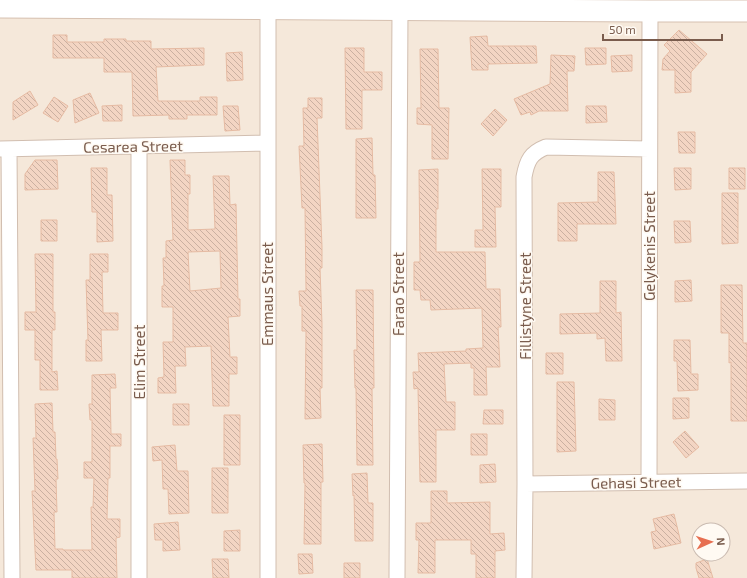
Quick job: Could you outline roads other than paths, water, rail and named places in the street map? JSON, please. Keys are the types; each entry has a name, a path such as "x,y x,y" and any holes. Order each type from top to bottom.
{"street":[{"path":"0,7 650,12 747,10"},
{"name":"Emmaus Street","path":"268,9 268,578"},
{"name":"Farao Street","path":"397,578 400,10"},
{"name":"Gelykenis Street","path":"649,482 650,12"},
{"name":"Cesarea Street","path":"5,149 267,143"},
{"name":"Elim Street","path":"139,147 139,578"},
{"name":"Fillistyne Street","path":"524,578 526,484 524,176 526,166 536,151 546,147 649,149"},
{"path":"5,149 6,526 12,578"},
{"name":"Gehasi Street","path":"526,484 747,481"}]}
